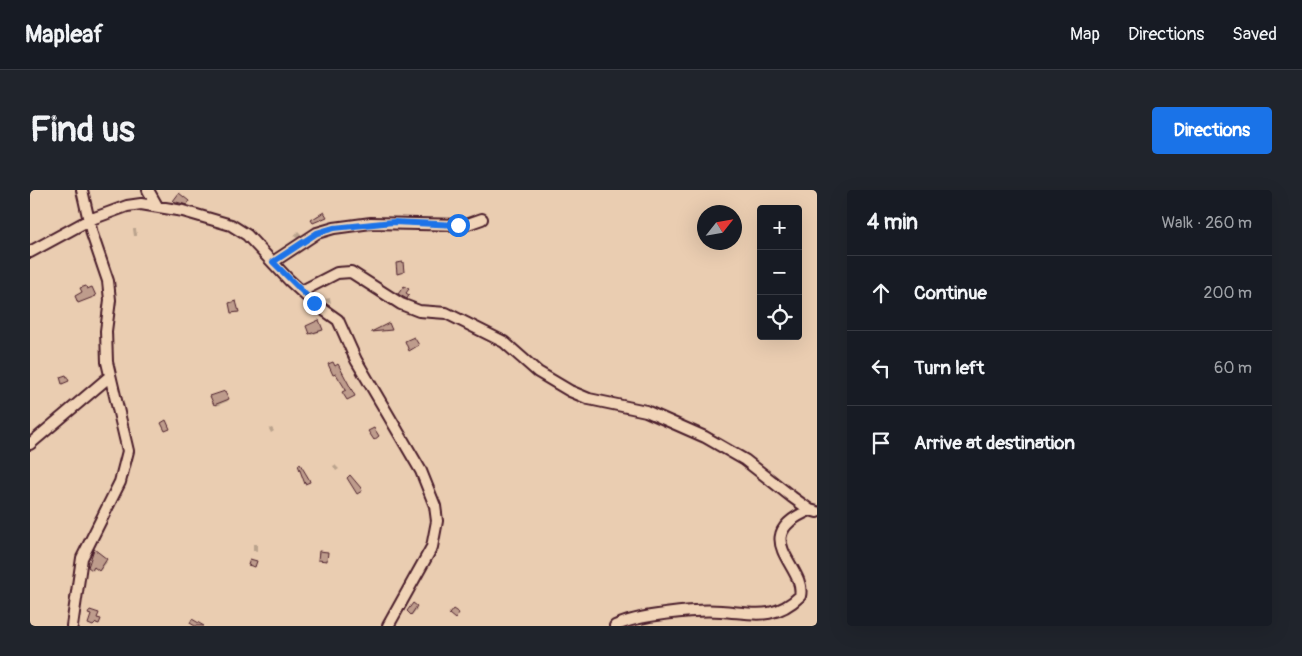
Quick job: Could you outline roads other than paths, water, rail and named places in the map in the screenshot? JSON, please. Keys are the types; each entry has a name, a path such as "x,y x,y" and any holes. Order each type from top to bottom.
{"street":[{"path":"72,626 82,558 120,482 127,461 127,441 109,377 106,330 110,290 88,220 82,190"},
{"path":"148,190 157,206"},
{"path":"30,252 88,220 127,206 141,204 157,206 231,226 253,239 314,303 338,320 376,395 413,454 435,506 437,521 435,540 388,626"},
{"path":"273,262 310,237 329,229 378,223 458,225 482,219"},
{"path":"302,291 337,274 351,272 407,307 455,317 504,342 538,372 570,391 589,399 646,411 705,437 746,460 813,511 787,524 781,540 786,560 801,585 800,596 791,603 763,614 753,615 720,610 685,612 630,620 615,626"},
{"path":"30,444 109,377"}]}
